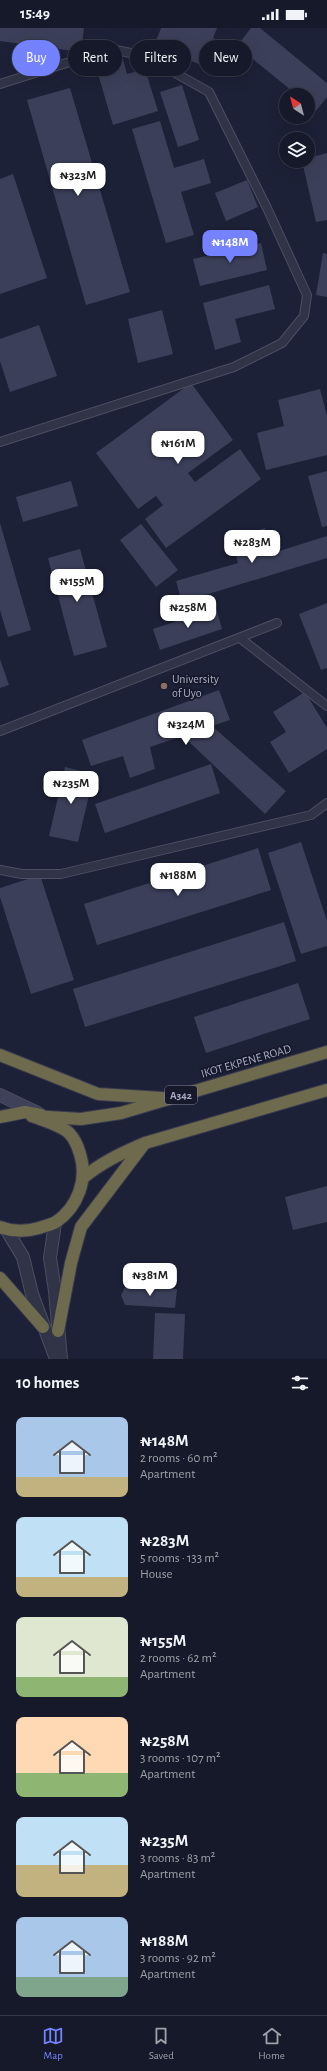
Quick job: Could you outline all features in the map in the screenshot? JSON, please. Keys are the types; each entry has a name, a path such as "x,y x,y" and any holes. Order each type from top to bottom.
{"highway":[{"name":"IKOT EKPENE ROAD","path":"37,1115 81,1119 121,1113 327,1052"},
{"path":"0,1056 98,1094 169,1099"},
{"path":"83,1178 111,1158 145,1143 327,1090"},
{"name":"A342","path":"0,1118 8,1114 25,1112 37,1115 68,1132 78,1146 82,1162 83,1178 78,1195 69,1211 55,1222 25,1232 3,1228"},
{"path":"58,1331 81,1227 145,1143"},
{"path":"0,1278 43,1327"}],"main road":[{"path":"0,1096 37,1115"}],"street":[{"path":"55,1222 50,1258 61,1359"},
{"path":"3,1228 23,1258 43,1327 56,1359"}],"lane":[{"path":"0,84 111,49 145,56 209,92 267,208 307,296 304,316 282,343 234,367 0,442"},
{"path":"0,732 277,623"},
{"path":"240,638 327,706"},
{"path":"0,870 22,874 61,874 311,815 327,803"}],"building":[{"path":"0,28 84,28 82,40 68,40 68,50 60,49 60,40 12,40 12,43 0,41"},
{"path":"161,28 217,28 213,38 218,40 199,40 199,64 191,61 191,40 156,40"},
{"path":"251,28 260,28 327,83 327,97 316,111 315,88 288,88 252,58 252,40 242,40"},
{"path":"122,59 127,74 130,73 130,76 147,76 158,111 113,125 99,76 122,76"},
{"path":"182,85 199,140 178,147 160,92"},
{"path":"70,88 130,292 86,305 27,100"},
{"path":"160,121 174,168 204,159 211,183 181,192 194,235 166,243 132,129"},
{"path":"327,153 327,220 316,222 304,168 315,168 315,156"},
{"path":"13,174 47,278 0,294 0,179"},
{"path":"247,180 258,207 226,221 215,193"},
{"path":"261,243 267,270 200,286 193,259"},
{"path":"323,253 327,254 327,297 316,295"},
{"path":"269,285 275,309 235,319 241,342 215,350 203,303"},
{"path":"162,310 173,354 138,363 128,319"},
{"path":"39,325 57,376 10,392 0,361 0,339"},
{"path":"191,383 233,440 188,473 195,482 240,449 261,479 166,548 145,519 163,505 156,496 138,509 96,453"},
{"path":"320,389 327,416 327,455 266,470 257,433 284,426 278,400"},
{"path":"327,471 327,526 322,527 308,476"},
{"path":"71,481 78,506 23,522 16,497"},
{"path":"0,523 31,630 8,637 0,610"},
{"path":"141,524 178,570 156,587 120,540"},
{"path":"265,528 273,553 327,536 327,558 182,602 176,581 238,563 231,538"},
{"path":"80,549 107,647 74,656 48,558"},
{"path":"327,603 327,668 321,670 299,614"},
{"path":"216,608 222,629 160,650 153,629"},
{"path":"0,659 9,685 0,688"},
{"path":"219,690 230,720 212,726 286,791 265,814 183,736 150,747 155,769 130,778 123,756 91,766 82,740"},
{"path":"305,692 327,728 327,749 289,773 270,742 286,732 273,712"},
{"path":"211,764 220,793 105,833 95,804"},
{"path":"65,767 94,774 78,842 49,836"},
{"path":"301,842 327,921 327,946 301,954 268,853"},
{"path":"258,848 271,890 97,945 84,904"},
{"path":"40,875 74,980 31,994 0,897 0,888"},
{"path":"284,922 296,961 85,1027 73,989"},
{"path":"298,983 310,1019 206,1053 194,1017"},
{"path":"327,1186 327,1222 293,1230 285,1197"},
{"path":"126,1286 177,1289 175,1308 125,1305 121,1295"},
{"path":"155,1313 185,1314 183,1359 153,1359"}],"place":[{"name":"University of Uyo","path":"164,686"}]}
